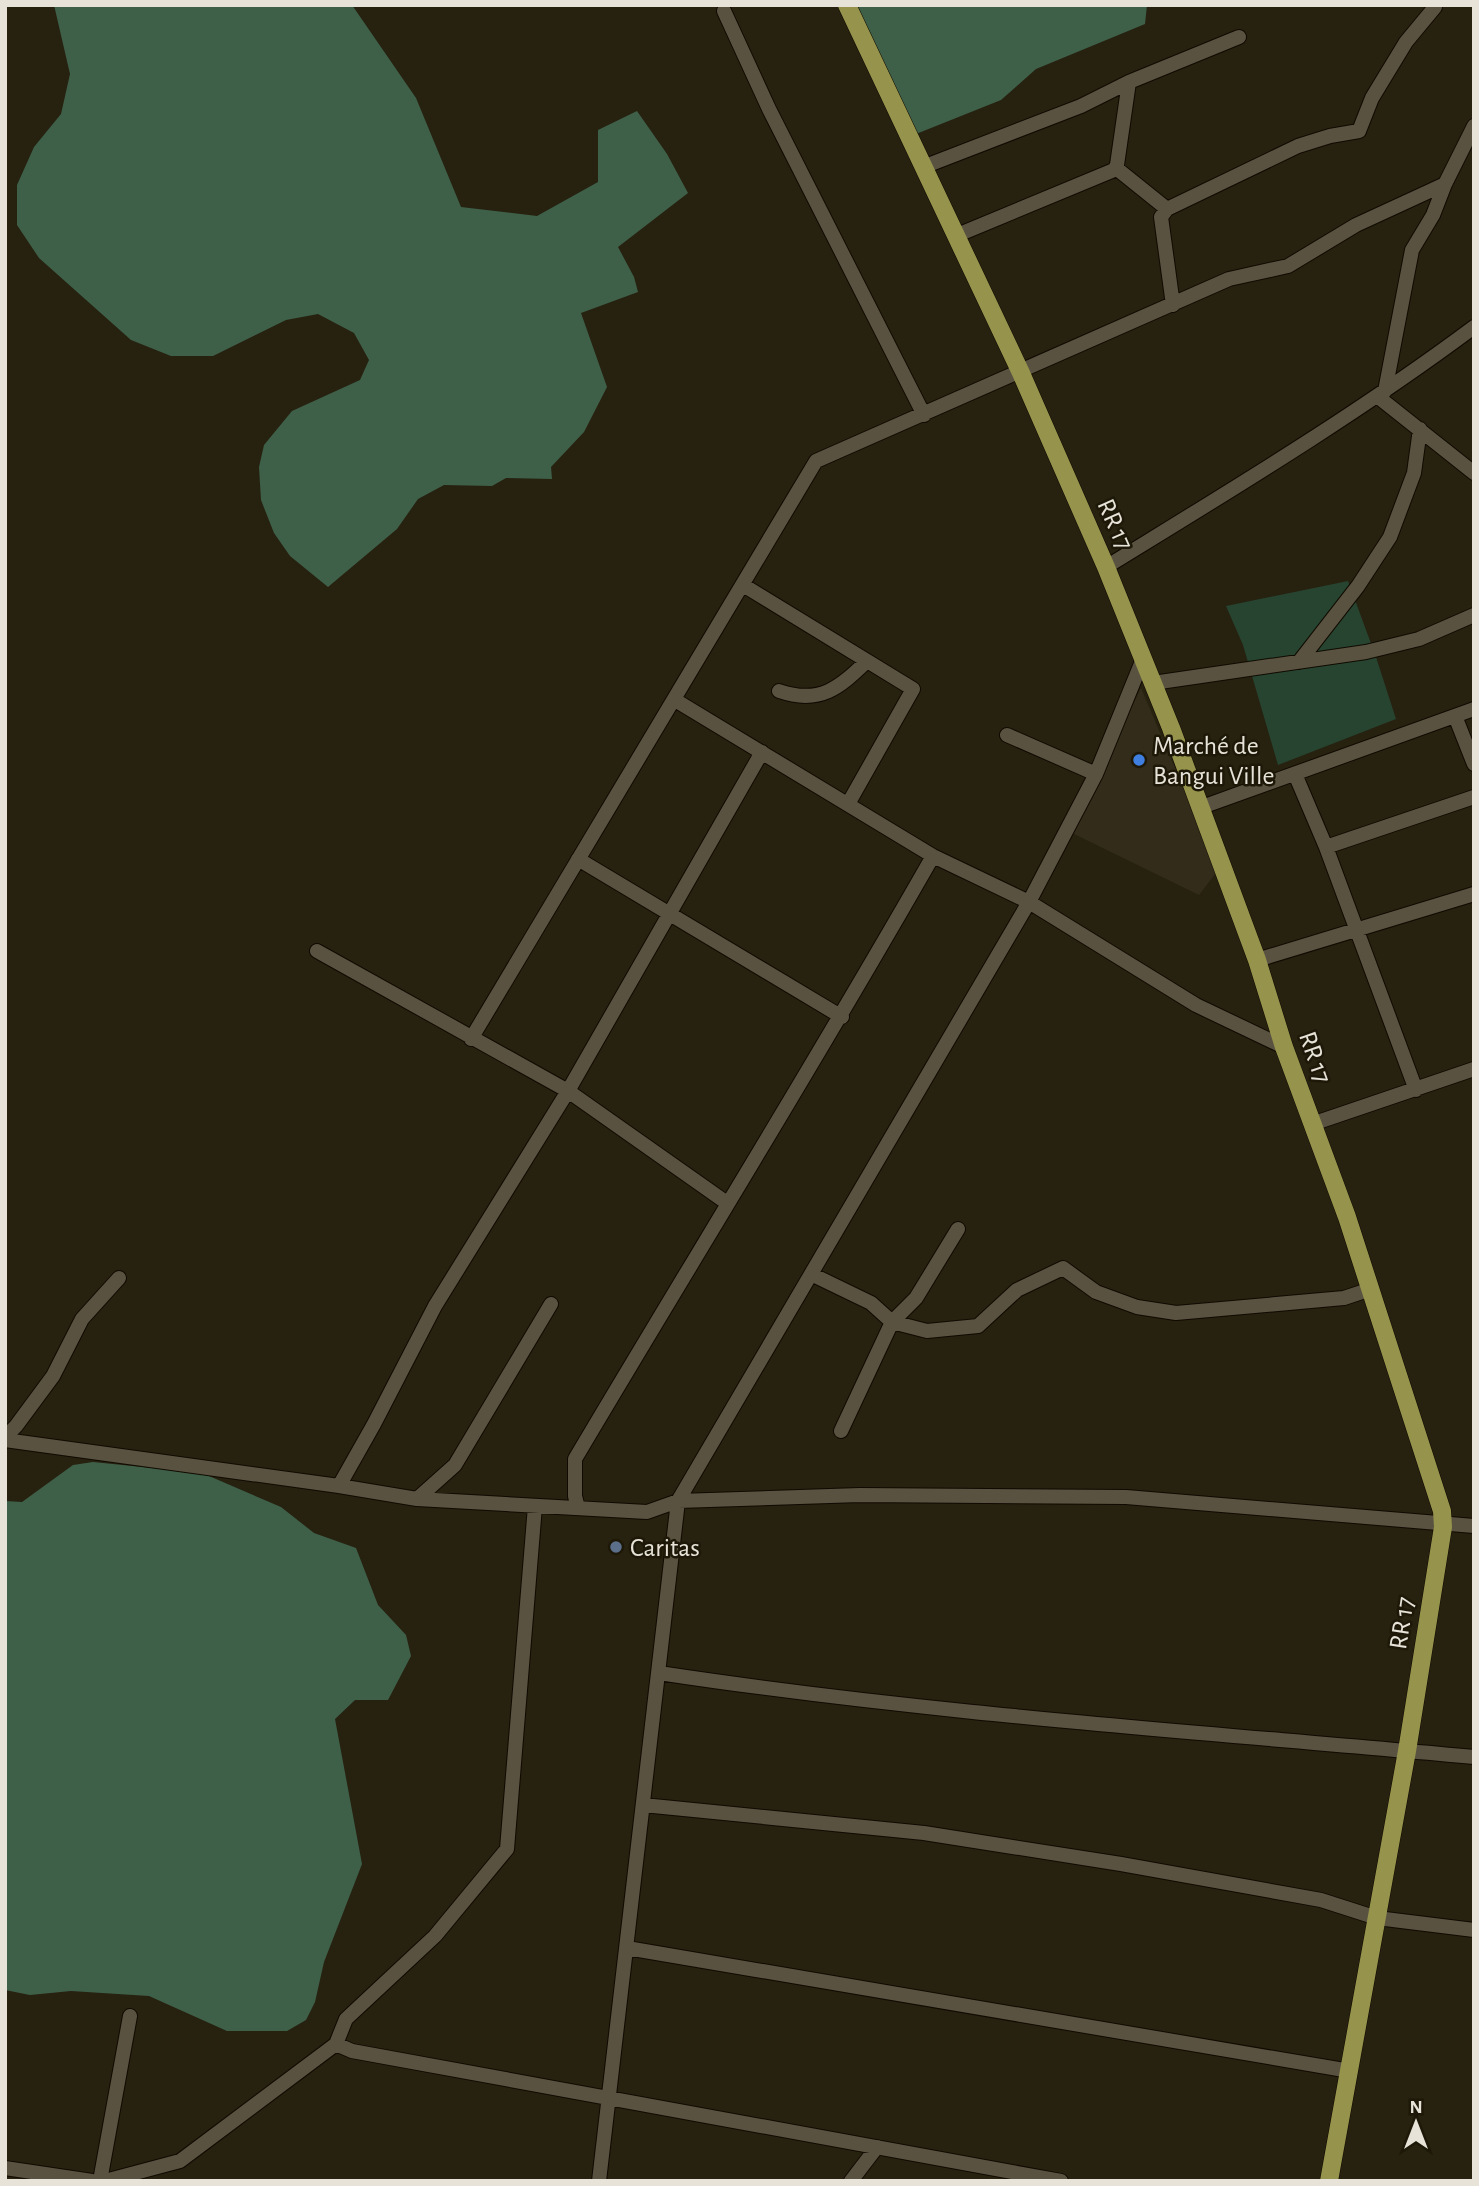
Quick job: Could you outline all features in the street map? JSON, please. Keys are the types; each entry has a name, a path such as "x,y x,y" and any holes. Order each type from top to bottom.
{"main road":[{"name":"RR 17","path":"848,5 1021,373 1106,567 1202,807 1371,1289 1442,1511 1443,1522 1407,1751 1329,2181"}],"street":[{"path":"1174,305 1161,217 1167,209 1298,146 1359,131 1372,98 1406,42 1435,7"},
{"path":"724,11 769,109 924,415"},
{"path":"923,167 1081,106 1129,82 1239,37"},
{"path":"1116,168 1129,82"},
{"path":"1381,394 1410,257 1415,243 1433,215 1474,126"},
{"path":"1116,168 1167,209"},
{"path":"955,236 1116,168"},
{"path":"471,1039 817,461 1229,279 1288,266 1356,225 1445,184"},
{"path":"1106,567 1381,394 1474,327"},
{"path":"1381,394 1474,473"},
{"path":"1299,662 1358,586 1390,537 1414,473 1420,429"},
{"path":"743,585 913,689 848,804"},
{"path":"1153,683 1357,654 1411,641 1474,615"},
{"path":"599,2181 678,1501 1029,902 1096,775 1143,659"},
{"path":"779,691 800,697 826,693 842,685 867,661"},
{"path":"675,700 933,856 1029,902 1196,1004 1284,1047"},
{"path":"1202,807 1474,709"},
{"path":"1455,716 1474,764"},
{"path":"1006,735 1096,775"},
{"path":"340,1486 435,1306 568,1091 762,752"},
{"path":"1295,775 1326,847 1416,1090"},
{"path":"1326,847 1474,797"},
{"path":"578,1508 575,1496 575,1459 727,1203 842,1017 933,856"},
{"path":"578,859 842,1017"},
{"path":"1257,960 1474,894"},
{"path":"317,951 568,1091 727,1203"},
{"path":"1312,1124 1474,1069"},
{"path":"841,1431 892,1322 916,1298 958,1229"},
{"path":"811,1274 871,1303 892,1322 927,1331 978,1326 1017,1290 1063,1268 1096,1292 1137,1307 1176,1313 1343,1298 1371,1289"},
{"path":"5,1438 52,1376 82,1319 119,1278"},
{"path":"417,1499 455,1465 551,1304"},
{"path":"5,1438 417,1499 647,1512 678,1501 860,1495 1126,1497 1474,1526"},
{"path":"130,2016 102,2181 180,2161 336,2044 346,2019 435,1936 507,1849 536,1506"},
{"path":"659,1673 798,1694 1085,1724 1474,1757"},
{"path":"643,1805 937,1835 1121,1864 1321,1900 1377,1918 1474,1930"},
{"path":"627,1948 1350,2071"},
{"path":"336,2044 352,2051 1061,2181"},
{"path":"852,2181 877,2147"},
{"path":"5,2168 92,2181"}],"shaded area":[{"name":"Marché de Bangui Ville","path":"1141,688 1208,846 1215,874 1199,895 1070,832"}],"green space":[{"path":"54,5 352,5 416,98 461,207 537,216 598,182 598,130 637,111 667,154 688,193 618,247 634,277 638,292 581,313 607,387 584,432 551,467 552,479 506,478 492,486 444,485 418,499 397,529 328,587 290,556 274,533 261,500 259,467 264,445 292,411 360,380 369,360 354,333 318,314 286,320 213,356 171,356 131,340 39,258 17,225 17,185 34,147 61,114 70,74"},
{"path":"854,5 1147,5 1145,24 1036,69 1001,100 911,136"},
{"path":"1348,581 1396,719 1278,765 1243,645 1226,606"},
{"path":"93,1462 202,1473 281,1507 314,1533 356,1548 378,1605 406,1635 411,1656 388,1700 355,1700 335,1719 362,1864 324,1962 315,2002 306,2020 287,2031 227,2031 149,1996 71,1991 30,1995 5,1990 5,1501 22,1502 73,1465"}],"place":[{"name":"Marché de Bangui Ville","path":"1139,760"},
{"name":"Caritas","path":"616,1547"}]}
